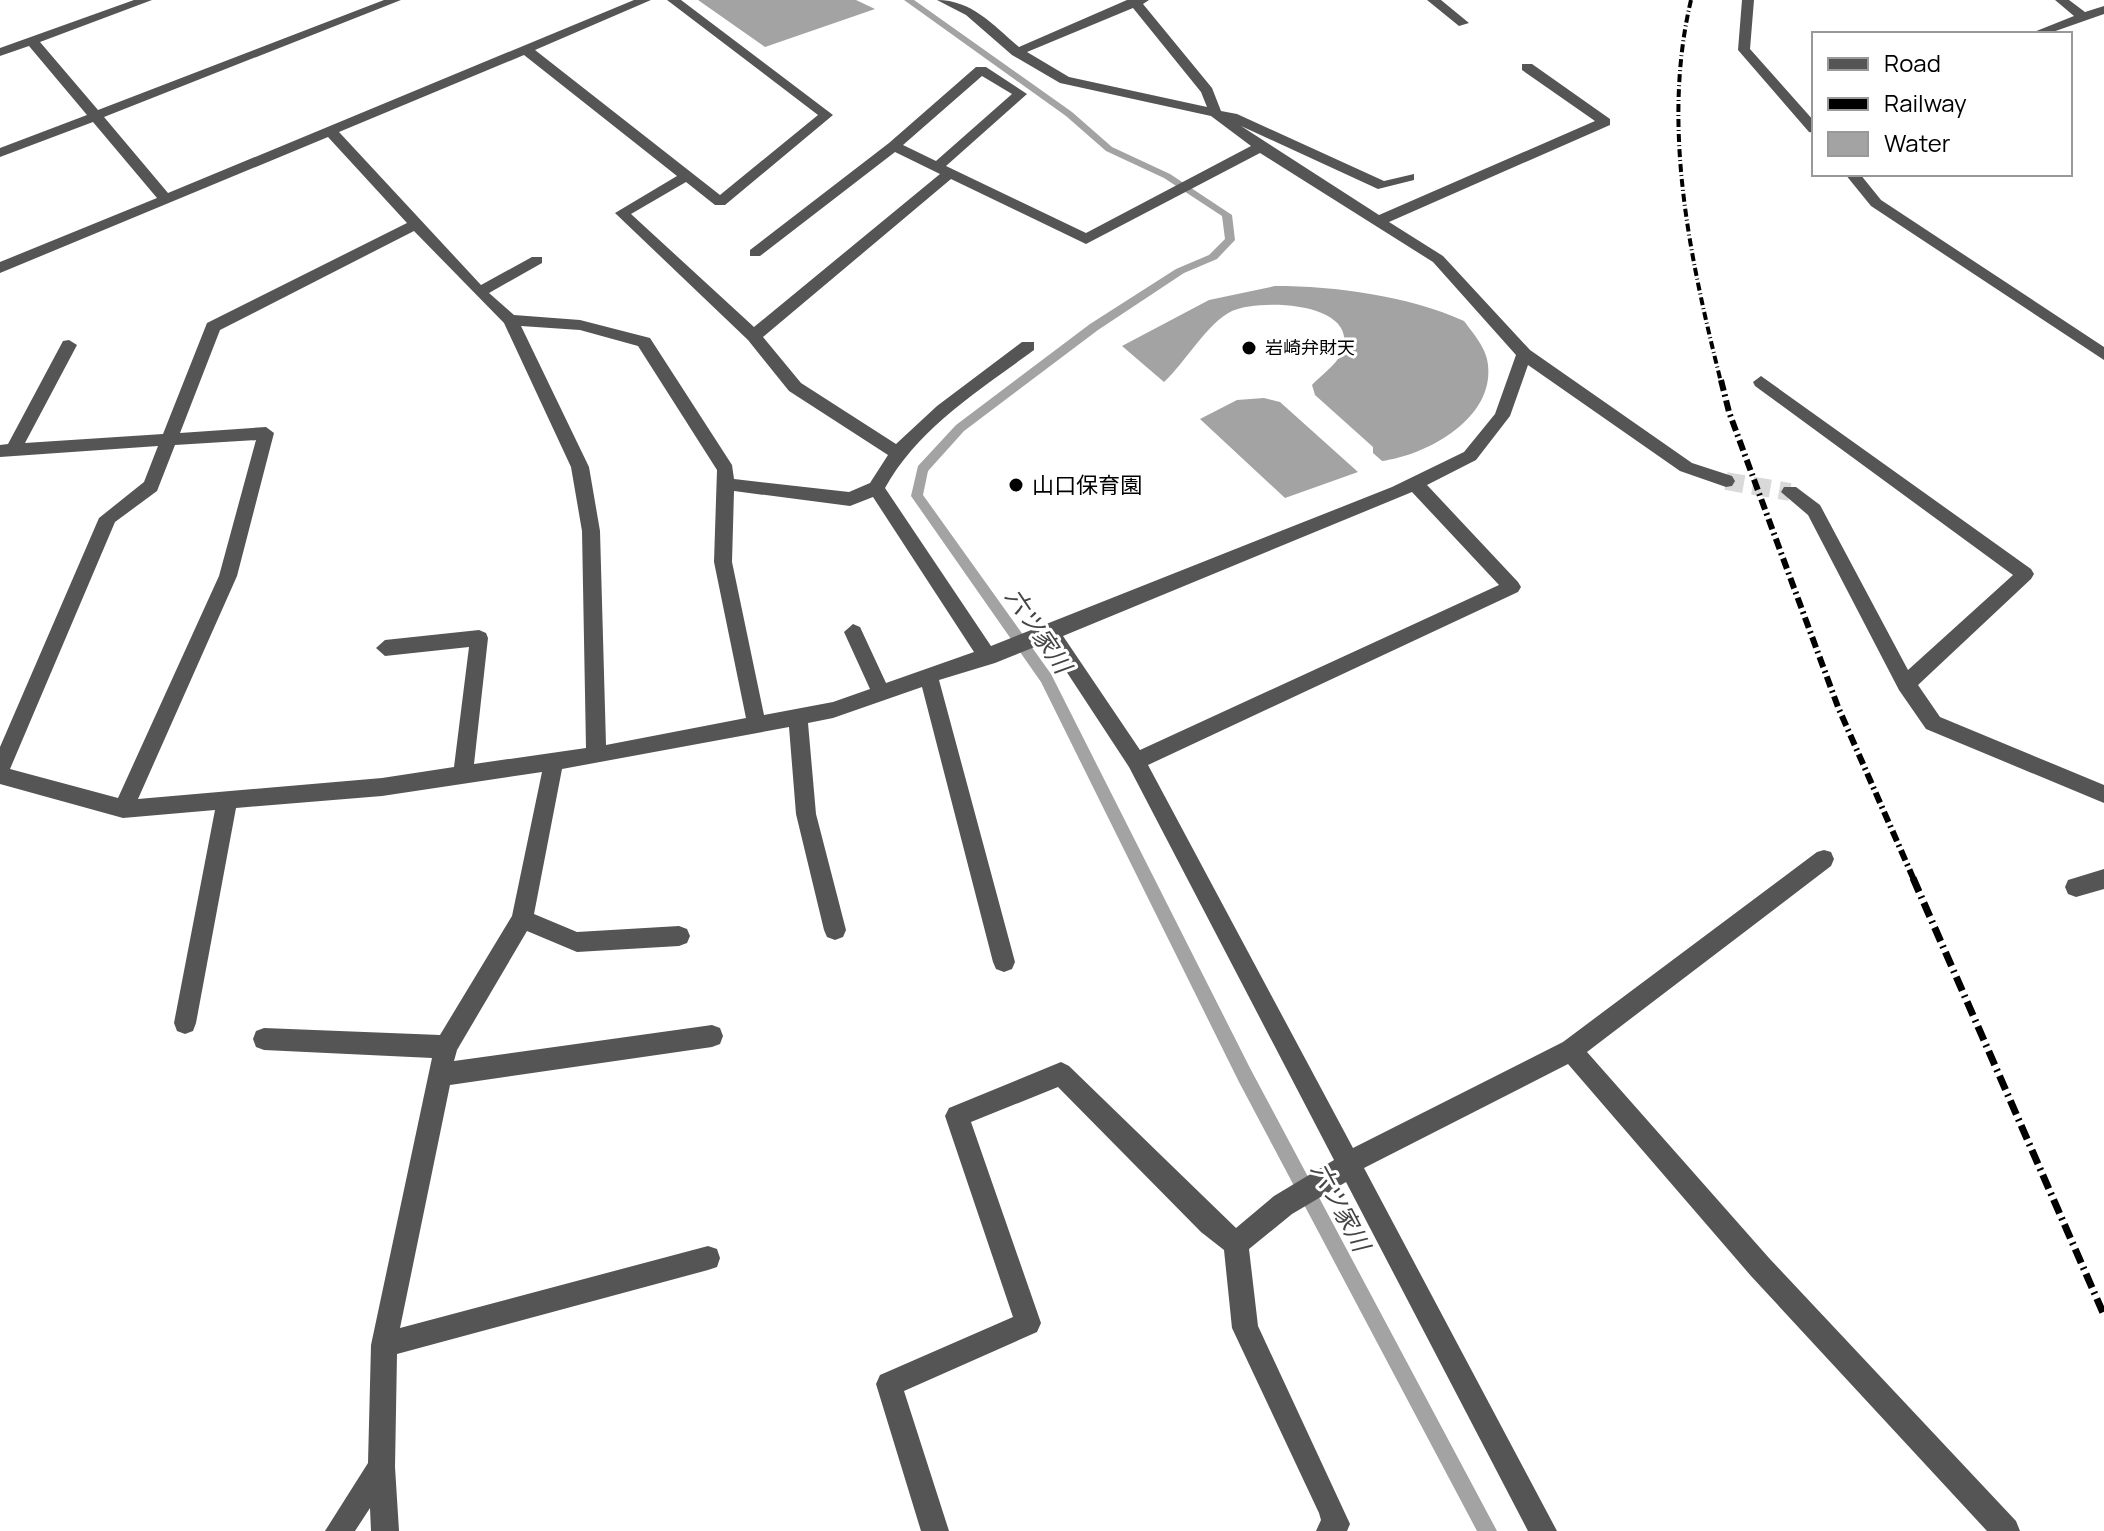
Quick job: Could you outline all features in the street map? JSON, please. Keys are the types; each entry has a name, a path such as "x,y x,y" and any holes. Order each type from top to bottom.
{"street":[{"path":"0,52 146,0"},
{"path":"0,153 395,0"},
{"path":"0,268 164,197 645,0"},
{"path":"525,49 720,202 826,115 673,0"},
{"path":"943,0 970,12 1017,52 1065,80 1232,117 1383,186 1409,177"},
{"path":"1433,0 1463,23"},
{"path":"1748,0 1744,50 1776,90 1808,111"},
{"path":"2061,0 2083,17"},
{"path":"1017,52 1136,1 1207,91 1216,114 1260,147 1438,259 1524,354 1686,467 1726,481"},
{"path":"2041,32 2104,10"},
{"path":"32,41 164,197"},
{"path":"1378,221 1605,122 1527,67"},
{"path":"754,336 944,169 1020,94 981,70 894,146 755,253"},
{"path":"329,130 415,225 510,320 580,467 591,531 596,755"},
{"path":"894,146 1086,239 1260,147"},
{"path":"687,176 622,213 754,336 795,387 899,454"},
{"path":"1854,176 1876,203 2104,355"},
{"path":"415,225 213,327 151,486 108,518 0,773 123,809 382,787 596,755 798,718 882,694 1050,634 1414,483 1470,456 1502,416 1524,354"},
{"path":"479,292 537,260"},
{"path":"510,320 580,325 644,342 726,469 723,562 757,726"},
{"path":"7,450 69,345"},
{"path":"726,484 850,499 876,488 885,467 942,412 1028,346"},
{"path":"1761,382 2025,574 1906,684"},
{"path":"7,450 266,433 228,576 123,809"},
{"path":"1136,761 1512,587 1414,483"},
{"path":"876,488 991,656"},
{"path":"1790,492 1814,510 1906,684 1933,723 2104,794"},
{"path":"853,632 882,694"},
{"path":"1050,634 1136,761 1342,1170 1543,1531"},
{"path":"385,648 479,638 463,775"},
{"path":"929,678 1004,962"},
{"path":"798,718 806,814 835,930"},
{"path":"385,1531 381,1467 384,1345 446,1047 522,919 554,761"},
{"path":"185,1023 227,800"},
{"path":"1236,1244 1283,1205 1342,1170 1571,1050 1824,859"},
{"path":"2076,887 2104,879"},
{"path":"522,919 577,942 679,936"},
{"path":"440,1075 712,1036"},
{"path":"264,1039 446,1047"},
{"path":"1571,1050 1760,1267 2006,1531"},
{"path":"935,1531 889,1384 1028,1323 957,1116 1061,1074 1210,1223 1236,1244 1245,1328 1335,1529"},
{"path":"384,1345 708,1258"},
{"path":"339,1531 381,1467"}],"water":[{"path":"698,0 856,0 875,9 765,47"},
{"path":"1275,286 1372,294 1420,305 1464,321 1487,359 1487,384 1480,402 1469,418 1437,442 1382,461 1373,453 1373,447 1315,395 1312,385 1339,358 1344,337 1338,324 1324,314 1285,305 1232,311 1205,333 1164,382 1122,346 1209,300"},
{"path":"1264,398 1280,402 1358,472 1285,498 1200,419 1237,400"}],"waterway":[{"name":"六ツ家川","path":"908,0 1069,114 1109,149 1167,176 1227,215 1230,240 1213,257 1180,271 1094,327 960,428 922,469 917,496 1046,678 1245,1076 1487,1531"}],"tunnel":[{"path":"1726,481 1790,492"}],"railway":[{"path":"1691,0 1682,48 1679,144 1690,240 1721,382"},
{"path":"1721,380 1729,412 1838,707 1914,880"},
{"path":"1913,878 2104,1315"}],"place":[{"name":"岩崎弁財天","path":"1249,348"},
{"name":"山口保育園","path":"1016,485"}]}
